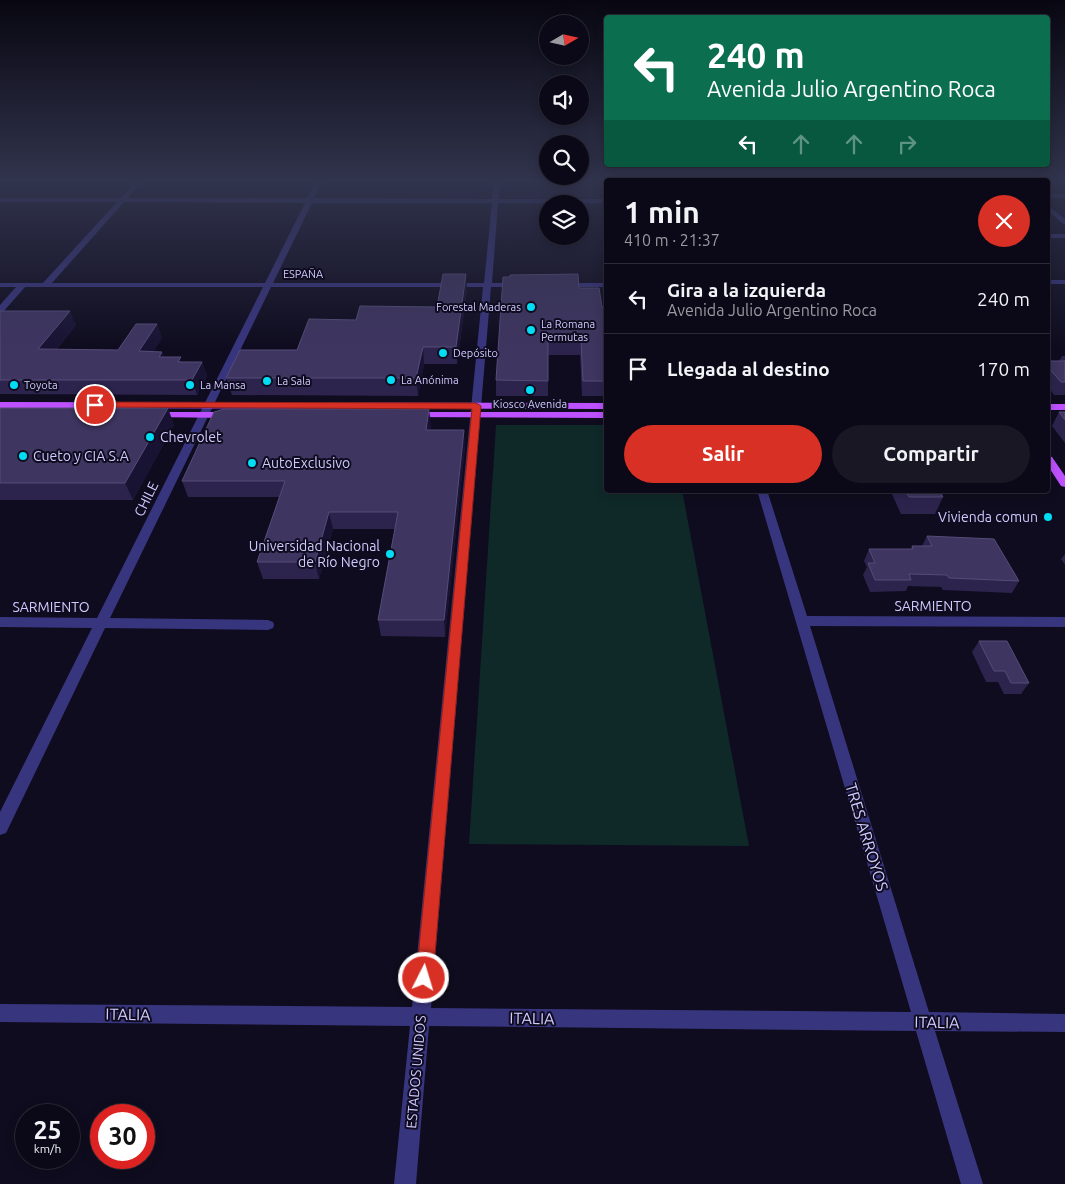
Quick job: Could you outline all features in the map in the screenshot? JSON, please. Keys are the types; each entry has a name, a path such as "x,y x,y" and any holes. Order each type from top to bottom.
{"main road":[{"path":"0,405 207,410 476,411 604,415"},
{"path":"476,411 604,406"},
{"path":"1050,407 1065,407"},
{"path":"0,415 207,410"},
{"path":"1050,416 1065,416"},
{"path":"1050,462 1065,484"}],"street":[{"path":"45,285 88,237"},
{"name":"CHILE","path":"0,828 292,237"},
{"name":"ESTADOS UNIDOS","path":"406,1184 492,237"},
{"path":"1050,282 1065,282"},
{"name":"ESPAÑA","path":"0,285 527,285"},
{"path":"0,310 23,285"},
{"path":"557,285 604,285"},
{"name":"TRES ARROYOS","path":"763,493 972,1184"},
{"name":"SARMIENTO","path":"802,621 1065,622"},
{"name":"SARMIENTO","path":"0,622 268,625"},
{"name":"ITALIA","path":"0,1013 1065,1023"}],"green space":[{"path":"496,425 604,425 604,493 683,493 749,846 469,844"}],"building":[{"path":"443,274 466,274 456,347 423,347 416,378 226,378 240,350 297,350 309,319 356,320 360,306 437,307"},
{"path":"578,274 579,288 599,288 602,307 604,307 604,381 583,381 581,340 548,340 548,381 496,380 503,277 510,277 510,275"},
{"path":"0,311 70,311 38,349 118,350 136,324 157,324 139,351 162,352 159,357 181,357 178,362 202,362 192,380 0,380"},
{"path":"1050,361 1065,361 1065,382 1061,382 1050,369"},
{"path":"0,408 168,408 125,483 0,483"},
{"path":"224,409 429,409 426,430 464,430 444,620 378,620 398,512 329,512 315,562 257,562 285,481 182,481 214,412"},
{"path":"1059,412 1065,412 1065,420"},
{"path":"907,493 941,493 943,497 909,497"},
{"path":"927,536 994,539 1019,581 909,574 911,580 875,580 868,563 875,563 869,549 913,549 912,546 932,546"},
{"path":"979,641 1007,641 1029,683 1011,683 1005,671 994,671"}],"place":[{"name":"Forestal Maderas","path":"531,307"},
{"name":"La Romana Permutas","path":"531,330"},
{"name":"Depósito","path":"443,353"},
{"name":"La Anónima","path":"391,380"},
{"name":"La Sala","path":"267,381"},
{"name":"Toyota","path":"14,385"},
{"name":"La Mansa","path":"190,385"},
{"name":"Kiosco Avenida","path":"530,390"},
{"name":"Chevrolet","path":"150,437"},
{"name":"Cueto y CIA S.A","path":"23,456"},
{"name":"AutoExclusivo","path":"252,463"},
{"name":"Vivienda comun","path":"1048,517"},
{"name":"Universidad Nacional de Río Negro","path":"390,554"}],"route":[{"path":"95,405 476,406 424,978"}]}
